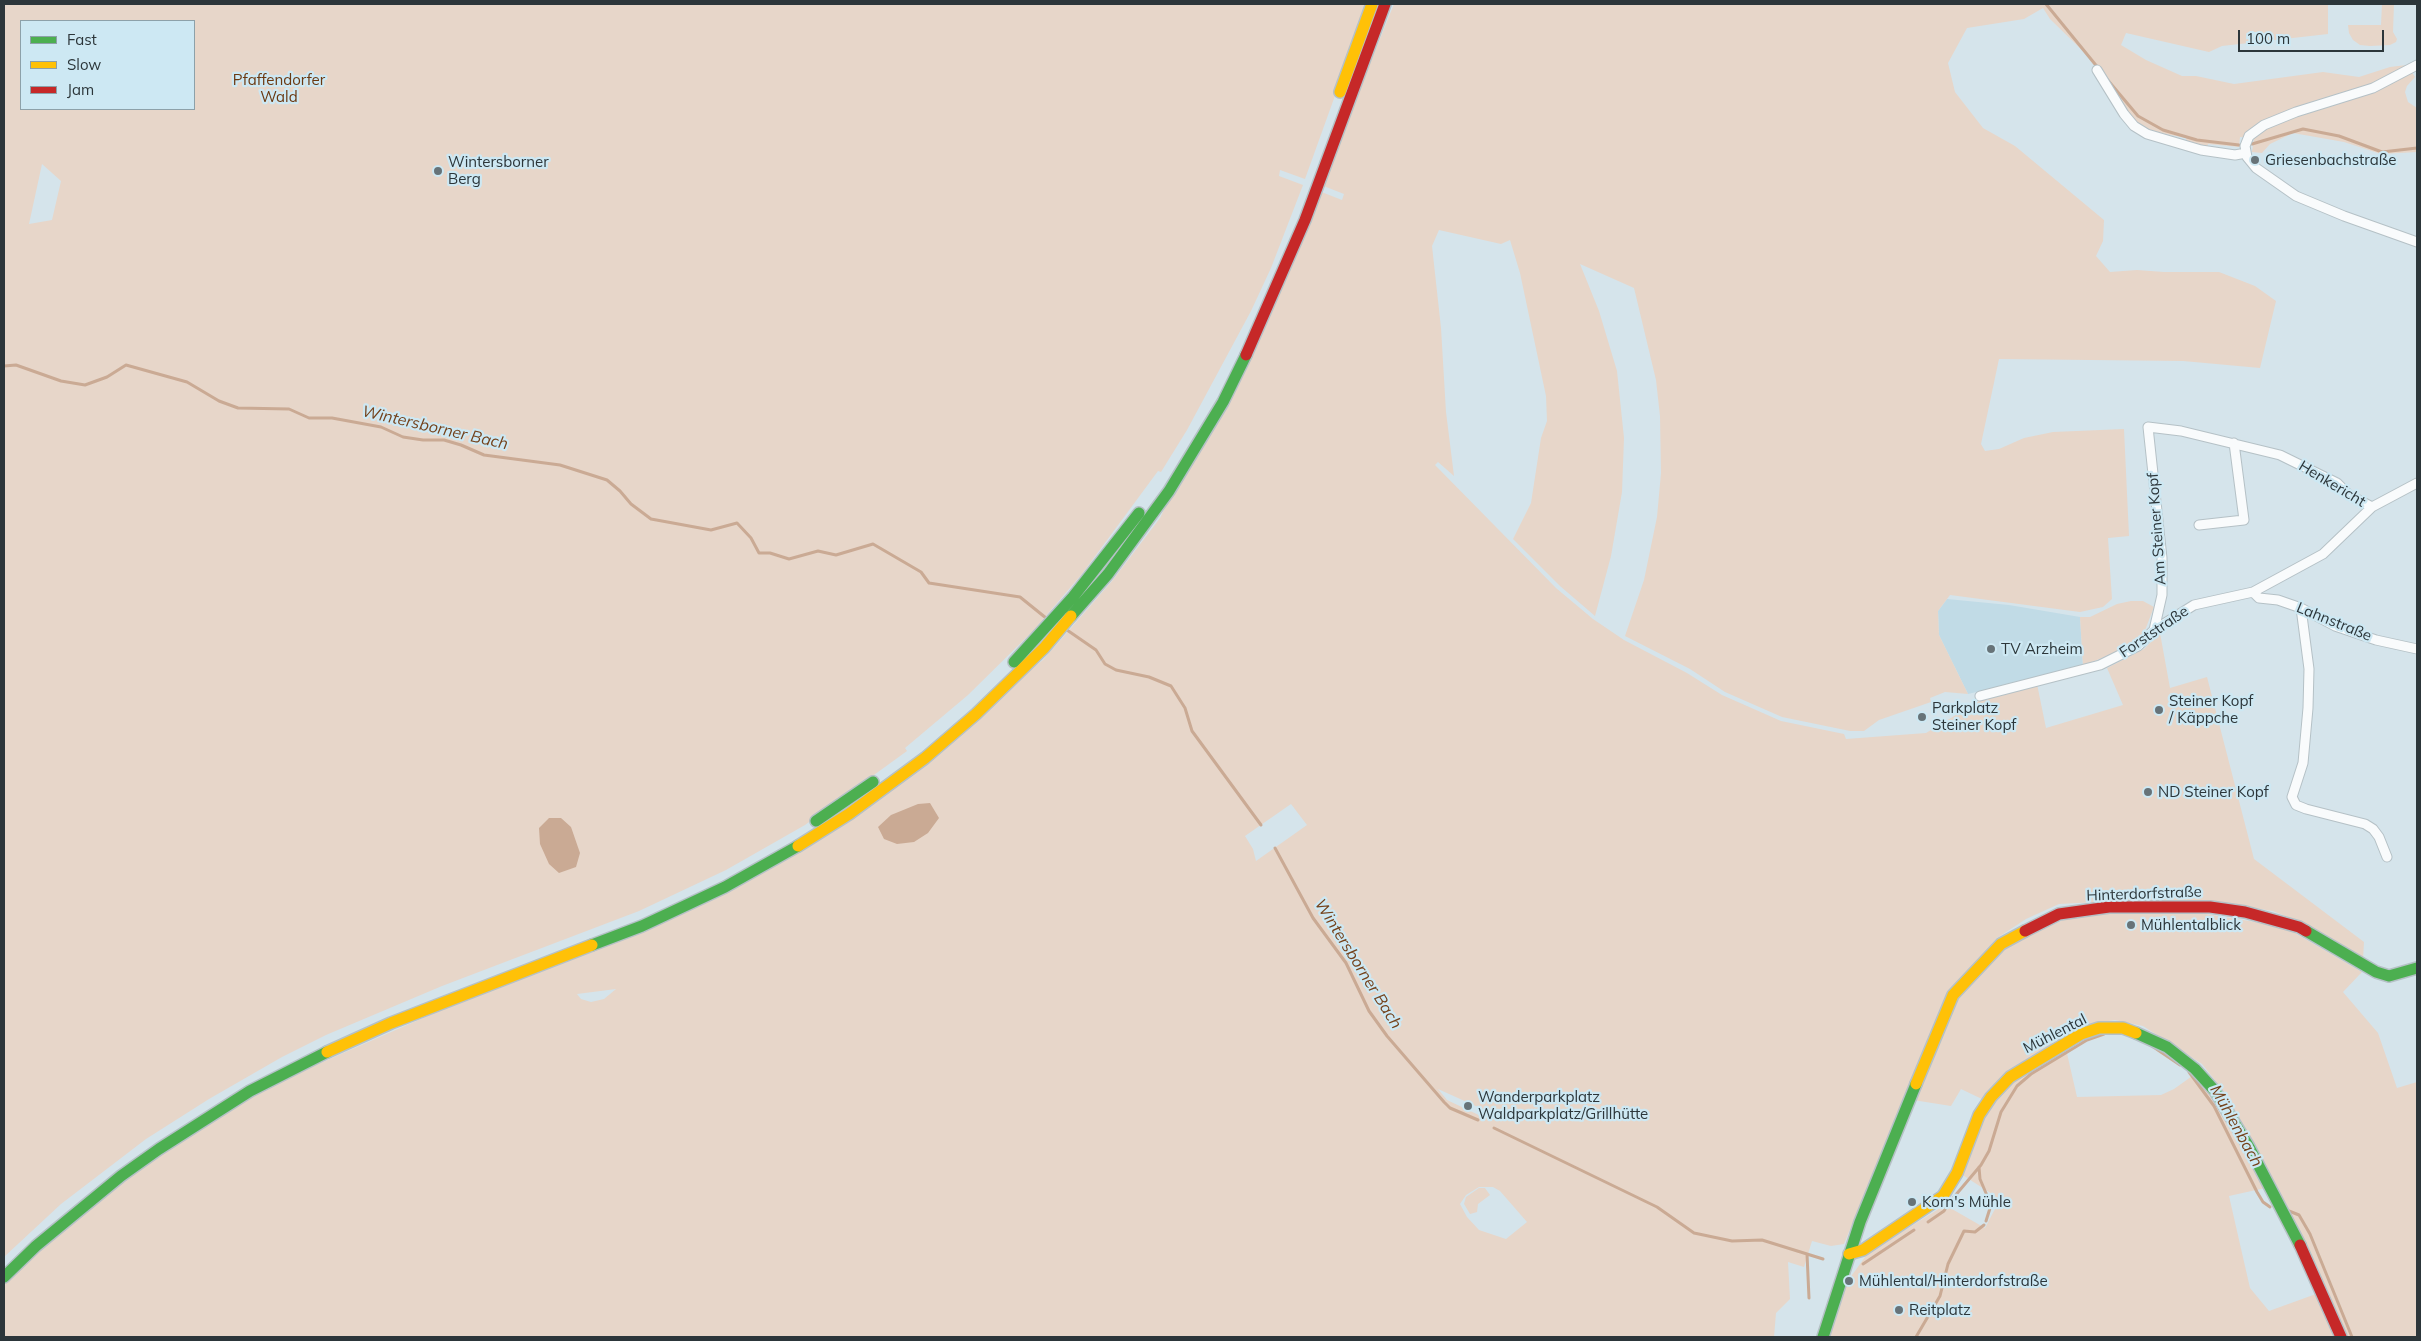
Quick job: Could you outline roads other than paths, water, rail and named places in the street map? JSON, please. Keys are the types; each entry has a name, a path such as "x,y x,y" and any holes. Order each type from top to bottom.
{"main road":[{"path":"1234,352 1269,277 1293,218 1372,4"},
{"path":"467,981 634,916 721,876 805,829 921,754 976,714 1051,641 1108,574 1169,490 1223,402 1276,289 1328,160 1385,4"},
{"path":"1169,468 1203,412"},
{"path":"4,1277 49,1235 121,1176 174,1139 250,1091 296,1066 391,1023 642,926 725,887 812,838 849,814 921,754 1025,651 1100,565 1148,499"},
{"name":"Hinterdorfstraße","path":"1849,1254 1916,1082 1953,996 2001,944 2059,914 2109,907 2210,907 2245,912 2299,927 2376,972 2389,976 2417,968"},
{"path":"378,1016 404,1005"},
{"name":"Mühlental","path":"1849,1254 1862,1250 1943,1196 1957,1173 1969,1136 1981,1110 1996,1090 2010,1077 2080,1034 2099,1028 2123,1028 2167,1047 2202,1075 2215,1091 2249,1147 2298,1241 2341,1337"},
{"path":"236,1086 252,1077"},
{"path":"91,1185 152,1140"},
{"path":"4,1261 47,1221"},
{"path":"1823,1337 1849,1254"}],"street":[{"path":"2417,65 2373,88 2296,112 2264,125 2249,136 2245,146 2250,160 2260,171 2296,196 2344,216 2417,242"},
{"path":"2097,70 2124,114 2134,126 2147,134 2201,150 2235,154 2246,153"},
{"name":"Henkericht","path":"2148,427 2181,431 2280,455 2336,483 2350,495 2372,507"},
{"name":"Am Steiner Kopf","path":"2148,427 2162,558 2162,595 2154,630"},
{"path":"2199,525 2244,520 2234,443"},
{"name":"Forststraße","path":"1980,696 2100,665 2138,646 2154,630 2198,604 2253,592 2322,554 2372,507 2417,483"},
{"name":"Lahnstraße","path":"2253,592 2259,598 2278,600 2301,608 2335,626 2376,640 2417,649"},
{"path":"2301,608 2309,669 2308,708 2303,763 2292,798 2296,804 2306,809 2364,824 2373,829 2384,846 2387,857"}],"waterway":[{"path":"2046,4 2099,69"},
{"path":"2106,78 2138,116 2163,130 2197,140 2239,145"},
{"path":"2252,144 2303,129 2339,136 2382,152 2417,148"},
{"name":"Wintersborner Bach","path":"4,366 16,365 61,381 85,385 107,377 126,365 187,382 219,401 238,408 289,409 309,418 332,418 381,427 403,437 423,440 444,440 484,455 560,465 607,480 631,504 651,519 711,530 737,523 751,538 759,553 770,553 789,559 818,551 836,555 873,544 921,572 929,583 1020,597 1046,618"},
{"name":"Wintersborner Bach","path":"1067,630 1096,650 1105,664 1116,670 1149,677 1171,686 1185,708 1192,731 1261,825"},
{"name":"Wintersborner Bach","path":"1275,848 1313,918 1346,963 1369,1011 1387,1036 1450,1108 1478,1120"},
{"name":"Mühlenbach","path":"1954,1197 1981,1165 1989,1151 2001,1112 2017,1086 2031,1074 2087,1040 2104,1034"},
{"name":"Mühlenbach","path":"2152,1046 2180,1065"},
{"name":"Mühlenbach","path":"2189,1072 2214,1106 2257,1192 2263,1202 2270,1207"},
{"name":"Wintersborner Bach","path":"1494,1128 1657,1207 1694,1233 1732,1241 1762,1240 1807,1254"},
{"name":"Mühlenbach","path":"1979,1167 1980,1179 1991,1205 1986,1221"},
{"name":"Mühlenbach","path":"1928,1222 1944,1211 1949,1203"},
{"name":"Mühlenbach","path":"2289,1211 2299,1215 2310,1234 2352,1337"},
{"name":"Mühlenbach","path":"1916,1337 1940,1296 1948,1264 1964,1231 1975,1232 1984,1225"},
{"name":"Mühlenbach","path":"1863,1264 1914,1230"},
{"name":"Mühlenbach","path":"1809,1298 1807,1254 1823,1259"}],"place":[{"name":"Griesenbachstraße","path":"2255,160"},
{"name":"Wintersborner Berg","path":"438,171"},
{"name":"TV Arzheim","path":"1991,649"},
{"name":"Steiner Kopf / Käppche","path":"2159,710"},
{"name":"Parkplatz Steiner Kopf","path":"1922,717"},
{"name":"ND Steiner Kopf","path":"2148,792"},
{"name":"Mühlentalblick","path":"2131,925"},
{"name":"Wanderparkplatz Waldparkplatz/Grillhütte","path":"1468,1106"},
{"name":"Korn's Mühle","path":"1912,1202"},
{"name":"Mühlental/Hinterdorfstraße","path":"1849,1281"},
{"name":"Reitplatz","path":"1899,1310"}],"park label":[{"name":"Pfaffendorfer Wald","path":"279,88"}]}
